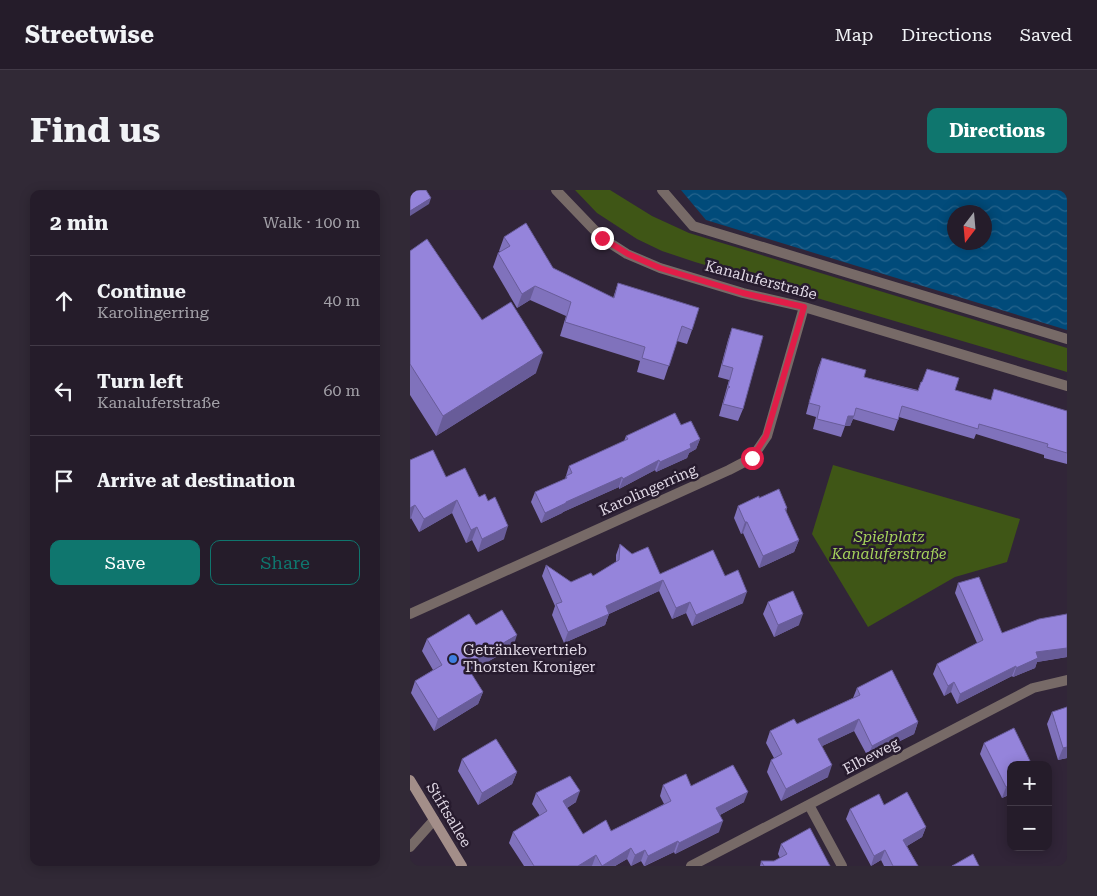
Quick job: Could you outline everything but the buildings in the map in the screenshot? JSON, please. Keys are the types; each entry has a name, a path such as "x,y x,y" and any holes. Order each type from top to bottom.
{"main road":[{"name":"Stiftsallee","path":"412,786 462,866"}],"street":[{"name":"Kanaluferstraße","path":"556,190 602,238 628,254 660,268 743,293 804,307 1067,386"},
{"path":"662,190 693,226 1067,339"},
{"name":"Karolingerring","path":"410,614 752,458 766,436 804,307"},
{"name":"Elbeweg","path":"691,866 1032,688 1067,680"},
{"path":"809,805 842,866"},
{"path":"410,847 434,820"}],"green space":[{"path":"575,190 610,190 652,216 689,233 1067,348 1067,372 662,251 637,239 597,213"},
{"name":"Spielplatz Kanaluferstraße","path":"833,465 1020,519 1007,562 955,577 868,627 812,534"}],"water":[{"path":"681,190 1067,190 1067,330 706,220"}],"place":[{"name":"Getränkevertrieb Thorsten Kroniger","path":"453,659"}],"route":[{"path":"602,238 628,254 660,268 743,293 804,307 766,436 752,458"}]}
